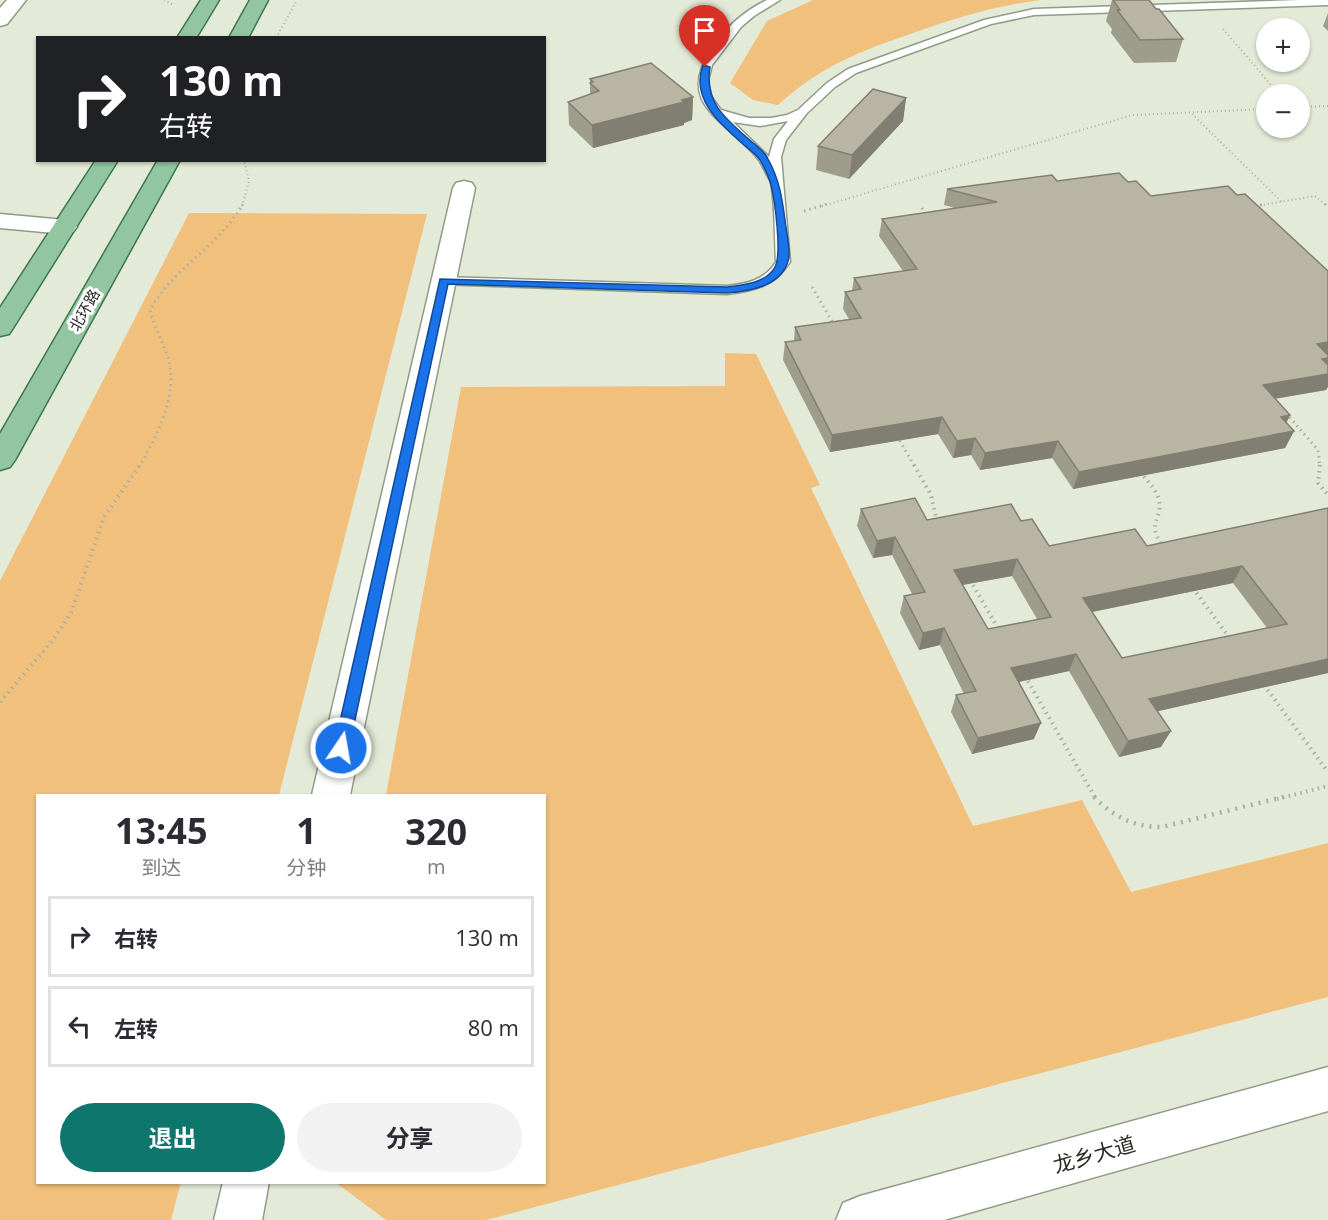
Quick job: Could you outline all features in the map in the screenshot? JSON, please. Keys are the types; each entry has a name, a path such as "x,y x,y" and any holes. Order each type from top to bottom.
{"main road":[{"path":"187,36 210,0"},
{"path":"239,36 259,0"},
{"path":"0,328 106,162"},
{"name":"北环路","path":"0,460 168,162"}],"street":[{"path":"0,20 17,0"},
{"path":"331,794 464,188"},
{"path":"0,221 64,227"},
{"name":"龙乡大道","path":"860,1220 1328,1089"},
{"path":"238,1220 246,1184"}],"lane":[{"path":"775,0 742,19 708,60 703,83 710,104 727,125 763,157 776,185"},
{"path":"443,281 744,288 767,281 775,275 783,262 775,157 780,139 803,111 831,85 852,71 988,22 1049,11 1328,2"},
{"path":"710,104 724,115 752,122 777,121 803,111"}],"path":[{"path":"277,36 297,0"},
{"path":"1203,6 1270,84"},
{"path":"1310,106 1328,105"},
{"path":"780,218 1132,115 1256,110"},
{"path":"1191,113 1282,202"},
{"path":"0,702 49,644 76,602 104,517 134,474 156,435 166,404 171,373 150,310 159,293 230,226 246,195 245,162"},
{"path":"1260,214 1251,206 1315,196 1328,207"},
{"path":"922,208 929,217"},
{"path":"812,287 835,329"},
{"path":"1279,405 1318,450 1321,460 1318,483 1328,495"},
{"path":"895,433 931,495 938,522"},
{"path":"1138,469 1157,496 1159,505 1153,525 1155,535 1169,554"},
{"path":"966,573 1001,634"},
{"path":"1190,583 1238,649"},
{"path":"1024,675 1094,797 1110,813 1128,824 1147,828 1162,827 1328,786"},
{"path":"1259,677 1328,772"}],"shaded area":[{"path":"813,0 1042,0 978,12 877,46 826,69 778,105 753,100 730,83 767,21"},
{"path":"189,213 427,214 279,794 36,794 36,1184 180,1184 171,1220 0,1220 0,581"},
{"path":"725,353 756,354 820,485 811,488 973,826 1082,800 1131,892 1328,843 1328,997 486,1220 386,1220 338,1184 546,1184 546,794 386,794 461,387 725,386"}],"building":[{"path":"1113,0 1149,0 1183,39 1140,40 1117,10 1120,10"},
{"path":"651,63 693,97 682,100 684,102 592,125 568,102 599,91 590,83 593,82 590,79"},
{"path":"873,89 906,98 852,155 818,146"},
{"path":"1119,173 1128,182 1136,181 1151,196 1228,186 1237,195 1245,194 1328,271 1328,342 1317,344 1328,355 1328,358 1322,359 1328,365 1328,374 1263,385 1290,415 1281,417 1294,431 1079,472 1058,441 985,453 975,438 957,441 942,417 832,435 785,342 801,340 795,327 861,318 845,292 861,289 854,278 917,269 882,219 997,202 947,189 1052,175 1057,181"},
{"path":"915,498 927,520 1011,504 1021,521 1032,519 1049,546 1135,529 1147,546 1328,508 1328,659 1149,699 1171,731 1128,741 1076,654 1011,668 1041,723 978,738 956,695 976,691 944,628 923,633 904,596 925,592 895,537 877,541 861,509","holes":["1017,559 1051,617 988,629 954,570","1242,566 1287,624 1122,658 1083,598"]}],"route":[{"path":"341,748 443,281 727,290 767,281 780,268 784,255 776,185 763,157 727,125 710,104 703,83 705,67"}]}
